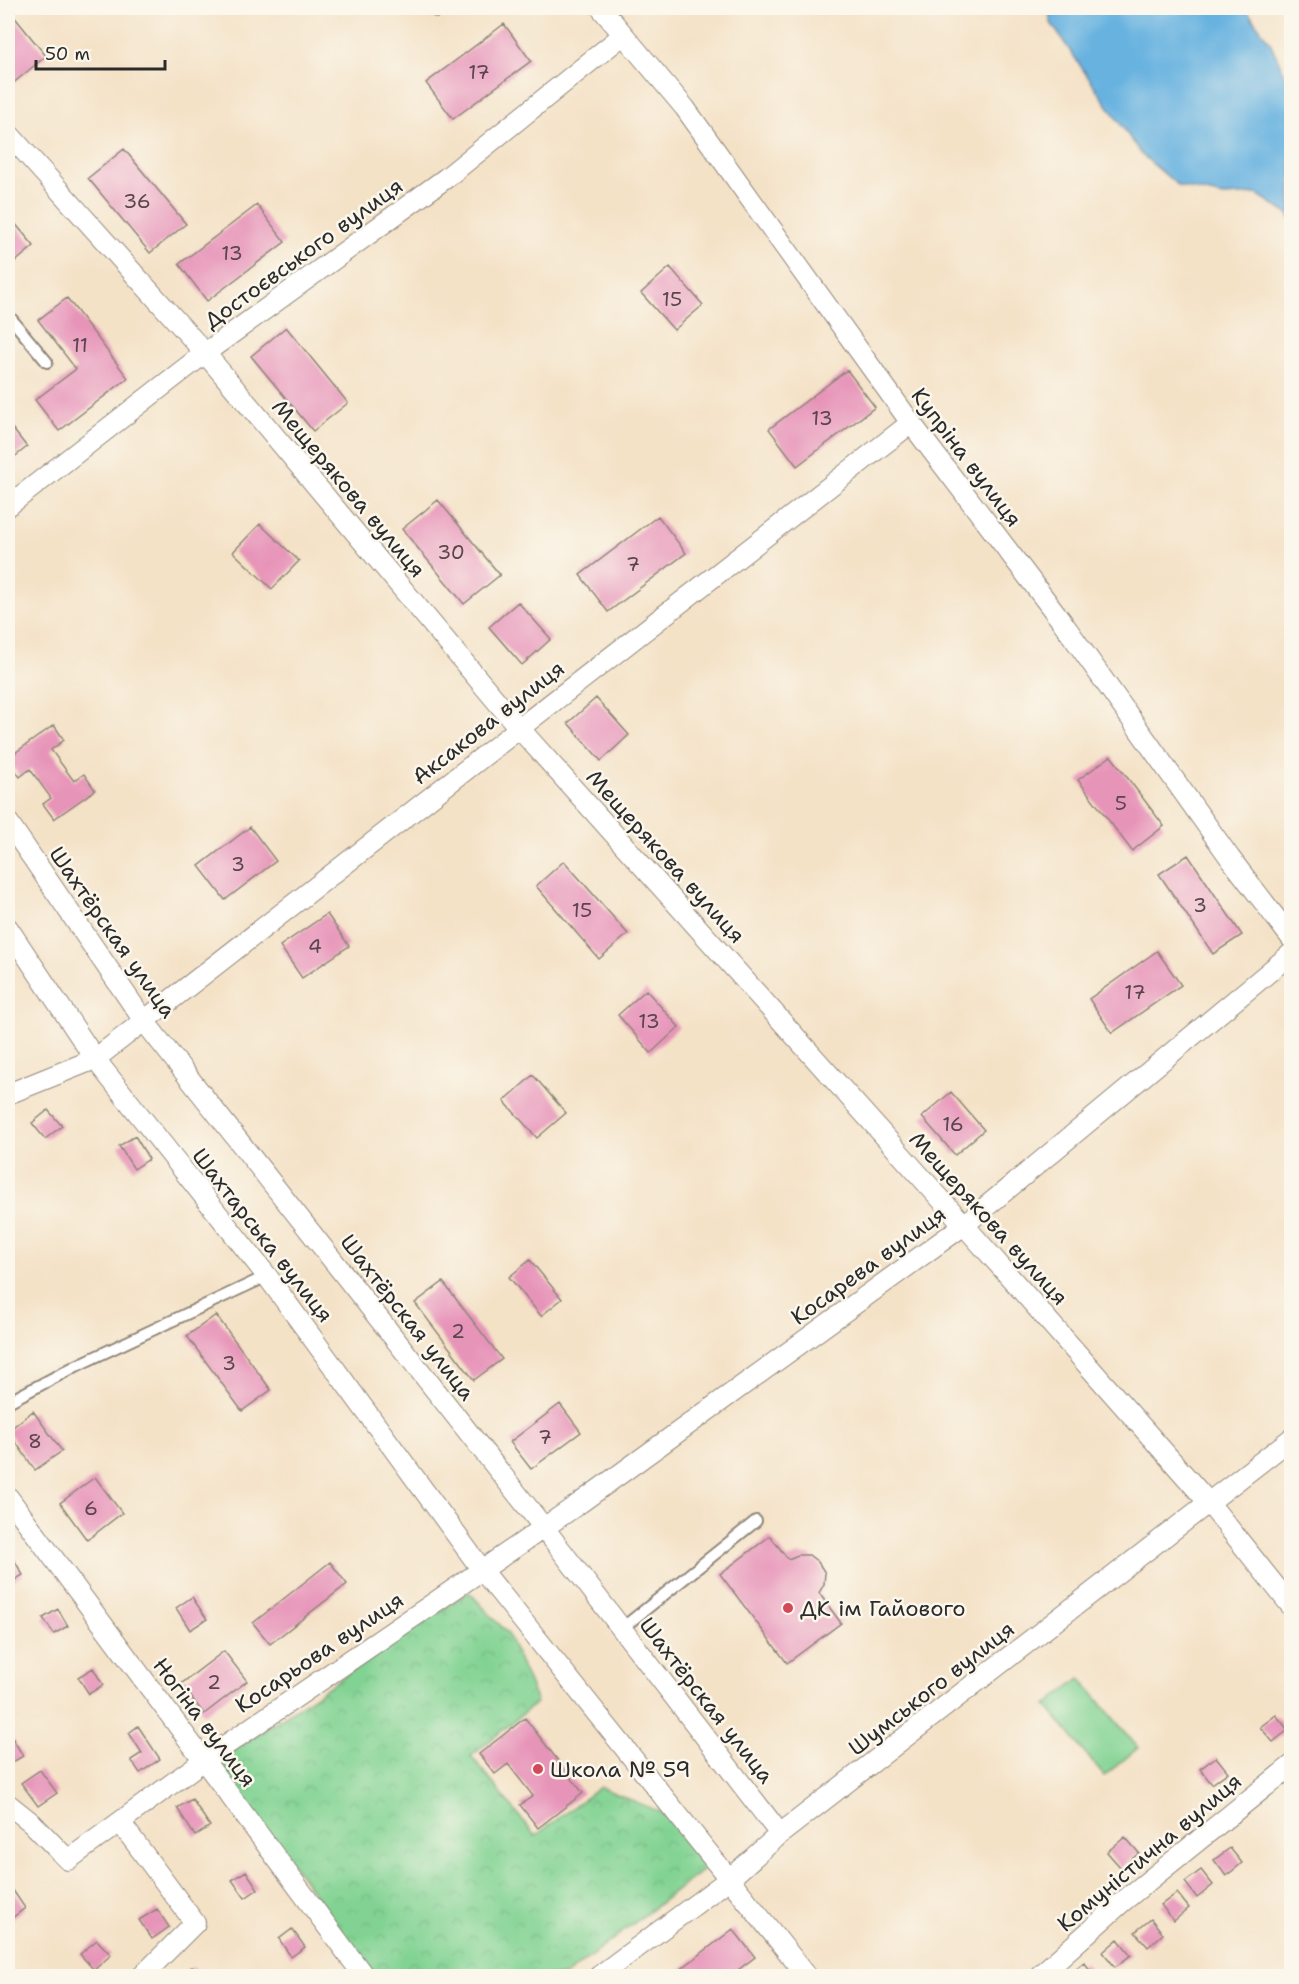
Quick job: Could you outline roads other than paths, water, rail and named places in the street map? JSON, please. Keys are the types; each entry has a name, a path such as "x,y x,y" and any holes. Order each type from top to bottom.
{"street":[{"name":"Купріна вулиця","path":"601,8 685,108 911,423 1063,623 1230,858 1292,939"},
{"name":"Достоєвського вулиця","path":"8,506 205,353 446,178 623,35"},
{"name":"Мещерякова вулиця","path":"8,133 205,353 519,728 964,1225 1209,1503 1292,1607"},
{"name":"Аксакова вулиця","path":"8,1094 95,1059 911,423"},
{"name":"Шахтёрская улица","path":"8,822 144,1021 544,1528 780,1834"},
{"name":"Шахтарська вулиця","path":"8,928 95,1059 267,1275 482,1570 807,1977"},
{"name":"Косарева вулиця","path":"482,1570 544,1528 964,1225 1292,953"},
{"name":"Шумського вулиця","path":"599,1977 729,1880 780,1834 1292,1438"},
{"name":"Ногіна вулиця","path":"8,1497 364,1977"},
{"name":"Косарьова вулиця","path":"8,1804 32,1823 68,1860 204,1760 482,1570"},
{"name":"Комуністична вулиця","path":"1039,1977 1121,1903 1292,1765"},
{"path":"120,1822 195,1923 142,1977"}],"lane":[{"path":"8,315 47,362"},
{"path":"8,1402 76,1366 267,1275"},
{"path":"621,1629 756,1521"}],"water":[{"path":"1048,8 1245,8 1271,44 1291,89 1291,220 1288,214 1257,194 1224,196 1179,186 1141,154 1051,23"}],"place":[{"name":"ДК ім Гайового","path":"788,1608"},
{"name":"Школа № 59","path":"538,1769"}]}
